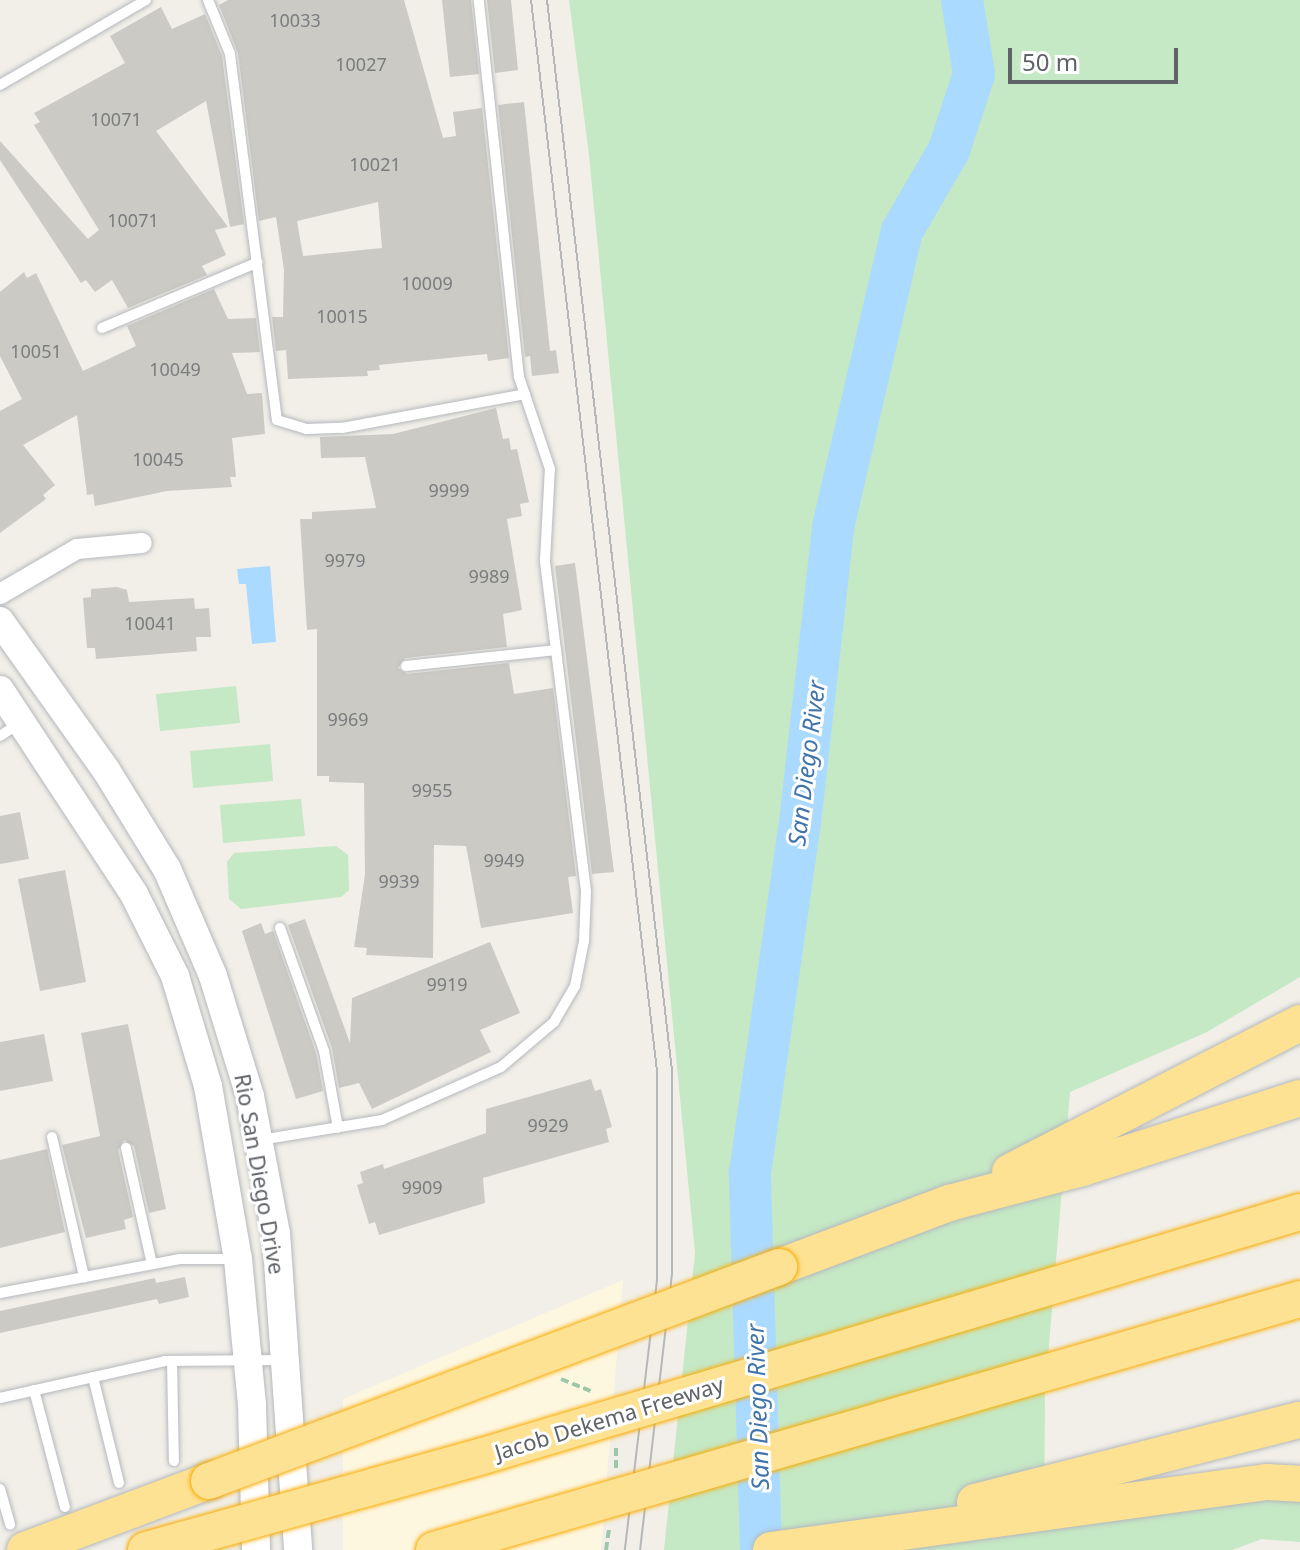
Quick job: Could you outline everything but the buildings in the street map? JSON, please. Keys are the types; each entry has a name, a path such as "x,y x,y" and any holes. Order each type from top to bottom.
{"highway":[{"path":"949,1203 1300,1023"},
{"path":"17,1538 949,1203 1082,1168 1300,1098"},
{"name":"Jacob Dekema Freeway","path":"146,1550 496,1452 1300,1212"},
{"path":"434,1550 1300,1299"},
{"path":"806,1544 1300,1420"},
{"path":"771,1550 1267,1482 1300,1484"}],"main road":[{"name":"Rio San Diego Drive","path":"0,621 106,770 167,869 213,976 259,1141 276,1233 298,1550"},
{"name":"Rio San Diego Drive","path":"0,690 11,729 134,894 175,976 208,1086 238,1259 248,1362 256,1550"}],"street":[{"path":"0,594 77,549 142,543"}],"lane":[{"path":"0,85 146,0"},
{"path":"208,0 230,54 277,420 306,429 342,428 525,394"},
{"path":"259,1141 382,1120 501,1067 554,1022 575,986 584,941 586,891 545,560 550,469 525,394 479,0"},
{"path":"102,328 258,262"},
{"path":"406,666 556,650"},
{"path":"280,928 324,1051 338,1128"},
{"path":"52,1137 84,1277"},
{"path":"126,1148 152,1264"},
{"path":"0,1293 152,1264 238,1259"},
{"path":"0,1398 172,1361 287,1360"},
{"path":"172,1361 174,1461"},
{"path":"93,1377 119,1483"},
{"path":"34,1390 65,1507"},
{"path":"0,1489 17,1538"}],"shaded area":[{"path":"623,1280 601,1550 343,1550 343,1399"}],"green space":[{"path":"569,0 1300,0 1300,977 1207,1032 1070,1092 1045,1393 1044,1527 1300,1494 1300,1542 1262,1539 1232,1550 664,1550 695,1253 589,155"},
{"path":"236,686 240,723 160,731 156,694"},
{"path":"270,744 273,781 193,788 190,751"},
{"path":"301,799 305,836 223,843 220,805"},
{"path":"336,846 348,855 349,890 341,897 241,909 229,899 227,862 234,853"}],"water":[{"path":"270,566 276,642 252,644 246,584 239,584 237,569"}],"waterway":[{"name":"San Diego River","path":"761,1550 750,1173 800,823 833,527 902,231 949,150 974,74 962,0"}],"tram line":[{"path":"531,0 657,1071 657,1280 625,1550"},
{"path":"547,0 672,1070 672,1274 640,1550"}]}
